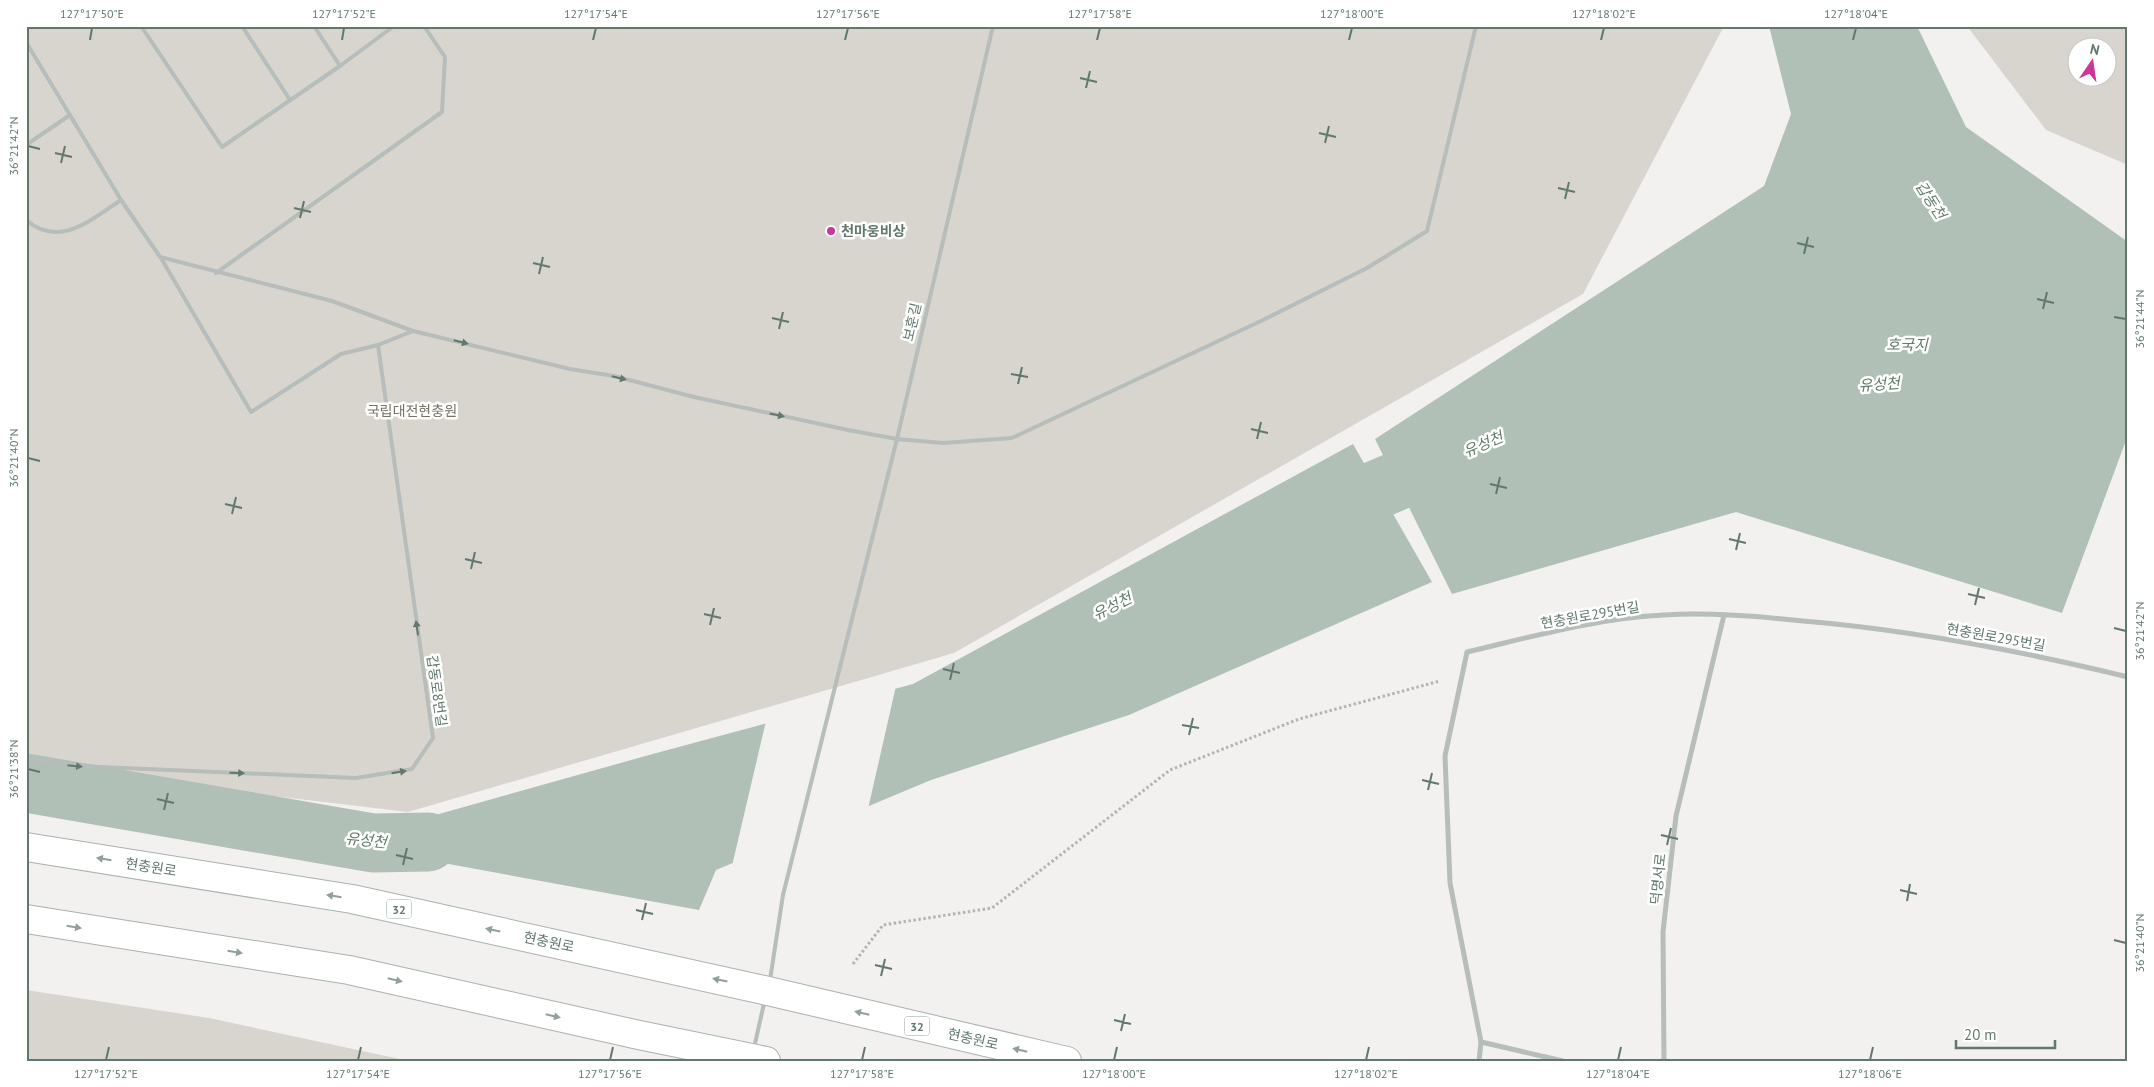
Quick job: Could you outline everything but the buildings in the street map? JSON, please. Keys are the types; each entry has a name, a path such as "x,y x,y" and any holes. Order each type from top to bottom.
{"main road":[{"name":"현충원로","path":"26,846 352,899 768,990 1068,1061"},
{"path":"26,919 350,970 639,1035 759,1059"}],"street":[{"name":"현충원로295번길","path":"1479,1061 1481,1042 1450,884 1445,756 1466,652 1586,624 1663,615 1724,615 1874,627 2042,656 2128,677"},
{"name":"덕명서로","path":"1664,1061 1663,932 1676,816 1724,615"},
{"path":"1481,1042 1564,1061"}],"lane":[{"path":"141,26 222,147 340,66 394,26"},
{"path":"242,26 290,100"},
{"path":"314,26 340,66"},
{"path":"216,273 442,112 445,57 424,26"},
{"name":"보훈길","path":"759,1059 783,895 897,439 993,26"},
{"path":"160,257 216,273 332,301 413,331 570,369 614,376 694,397 897,439 943,443 1012,438 1262,320 1358,272 1427,231 1476,26"},
{"path":"26,42 120,200 160,257 251,412 341,354 378,345 413,331"},
{"path":"26,145 70,115"},
{"path":"26,220 43,230 60,232 76,229 120,200"},
{"name":"갑동로8번길","path":"26,759 78,766 356,778 412,769 432,738 378,345"}],"path":[{"path":"853,964 883,925 992,908 1170,770 1299,720 1460,676"}],"green space":[{"name":"국립대전현충원","path":"26,26 1724,26 1583,294 954,653 408,812 26,767"},
{"path":"1967,26 2128,26 2128,165 2046,130"},
{"path":"26,990 209,1018 409,1061 26,1061"}],"water":[{"name":"호국지","path":"1769,26 1917,26 1966,127 2128,242 2128,435 2062,613 1736,512 1452,594 1375,439 1764,186 1791,114"},
{"path":"1353,444 1432,582 1129,715 931,780 716,870 699,910 345,845 353,820 407,823 913,684"}],"pier":[{"path":"896,686 868,809 732,866 766,721"}],"waterway":[{"name":"유성천","path":"1304,521 1471,449"},
{"name":"유성천","path":"26,783 373,843 428,842"}],"place":[{"name":"천마웅비상","path":"831,231"}],"water label":[{"name":"갑동천","path":"1931,200"}]}
